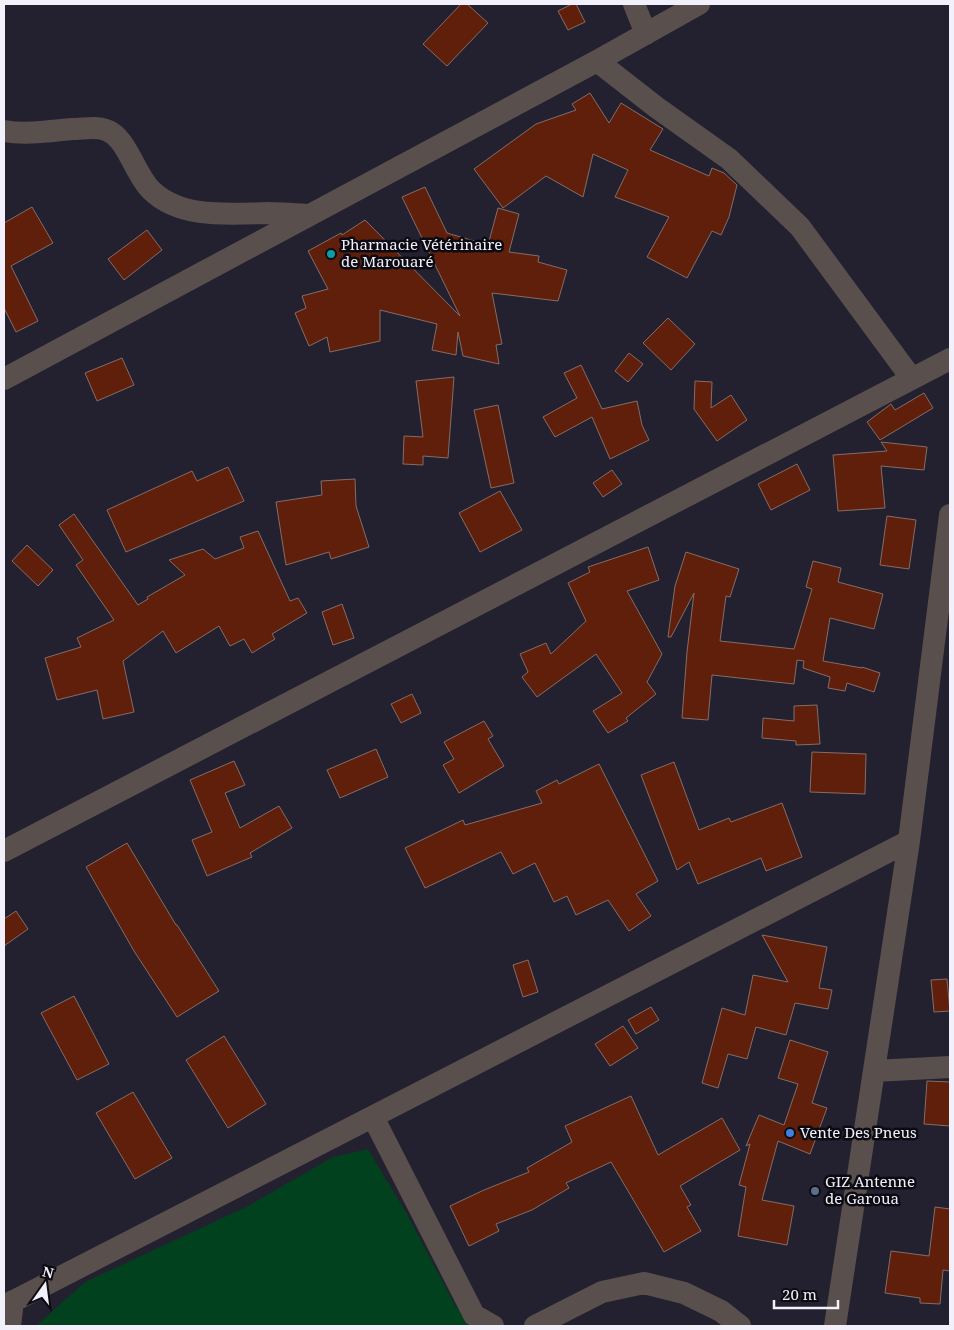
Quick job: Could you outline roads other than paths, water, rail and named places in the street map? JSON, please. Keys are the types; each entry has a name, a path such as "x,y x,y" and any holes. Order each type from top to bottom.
{"street":[{"path":"634,4 646,34"},
{"path":"4,379 597,61 699,4"},
{"path":"597,61 656,107 729,159 800,227 912,379"},
{"path":"4,131 30,132 92,128 105,129 112,133 120,142 150,190 169,203 194,211 220,214 309,215"},
{"path":"4,851 950,359"},
{"path":"836,1326 945,594 950,515"},
{"path":"10,1326 9,1304 909,841"},
{"path":"874,1071 950,1067"},
{"path":"373,1116 474,1315 493,1326"},
{"path":"534,1326 602,1292 644,1283 684,1293 721,1311 740,1326"}],"place":[{"name":"Pharmacie Vétérinaire de Marouaré","path":"331,254"},
{"name":"Vente Des Pneus","path":"790,1133"},
{"name":"GIZ Antenne de Garoua","path":"815,1191"}]}
